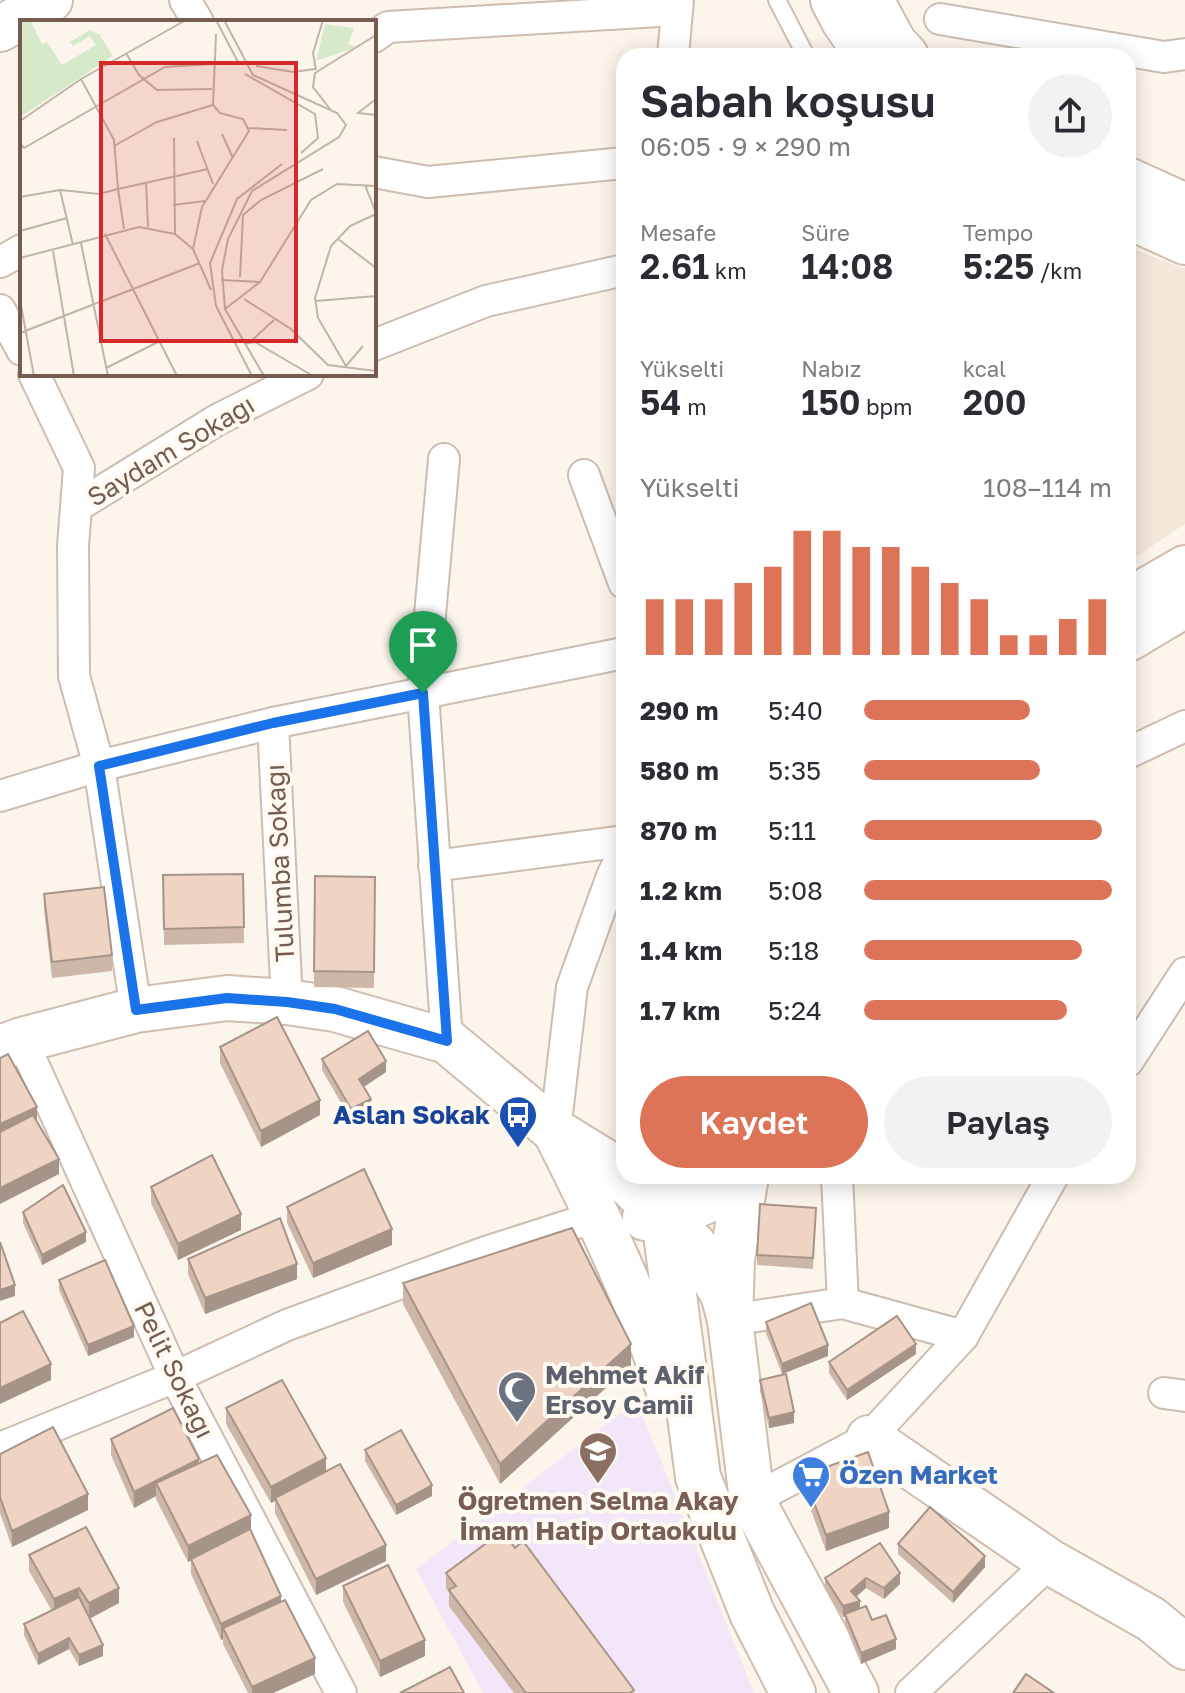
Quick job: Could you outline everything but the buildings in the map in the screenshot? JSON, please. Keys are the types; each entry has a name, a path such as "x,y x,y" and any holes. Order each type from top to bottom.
{"main road":[{"path":"0,29 50,0"},
{"path":"833,0 863,48"},
{"path":"871,0 899,48"},
{"path":"1136,184 1185,206"},
{"path":"1136,220 1185,242"},
{"path":"1136,596 1185,568"},
{"path":"1136,634 1185,605"},
{"path":"11,1044 136,1010 227,998 335,1009 447,1041 555,1131 616,1171"},
{"path":"555,1131 606,1152 616,1151"},
{"path":"555,1131 598,1216 652,1342 698,1477 752,1613 793,1693"},
{"path":"629,1184 694,1245 723,1294 730,1320 752,1500 856,1693"},
{"path":"674,1184 664,1219 698,1477"},
{"path":"598,1216 664,1219 711,1199 720,1184"},
{"path":"730,1320 732,1260 745,1184"},
{"path":"869,1438 1050,1562 1151,1619 1185,1647"}],"street":[{"path":"185,0 197,20"},
{"path":"376,36 388,27 678,5 674,48"},
{"path":"940,19 1111,48"},
{"path":"1136,52 1164,57 1185,54"},
{"path":"376,172 428,182 616,164"},
{"path":"0,262 20,251"},
{"path":"376,344 486,301 616,272"},
{"path":"0,310 20,346"},
{"path":"35,376 79,468 73,546 74,676 99,766 136,1010"},
{"name":"Saydam Sokağı","path":"76,507 217,420 304,376"},
{"path":"444,459 423,693 447,1041"},
{"path":"584,475 616,561"},
{"path":"0,796 99,766 273,723 616,655"},
{"name":"Tulumba Sokağı","path":"273,723 287,1002"},
{"path":"1136,749 1185,726"},
{"path":"434,866 616,842"},
{"path":"555,1131 572,987 616,868"},
{"path":"1136,1049 1185,973"},
{"name":"Pelit Sokağı","path":"11,1044 175,1377 341,1693"},
{"path":"837,1184 843,1303"},
{"path":"752,1500 869,1438 963,1336 1048,1184"},
{"path":"0,1448 175,1377 287,1325 483,1253 598,1216"},
{"path":"730,1320 843,1303 963,1336"},
{"path":"911,1693 1050,1562"}],"lane":[{"path":"777,0 802,48"}],"shaded area":[{"path":"1136,250 1185,269 1185,524 1136,557"},
{"name":"Öğretmen Selma Akay İmam Hatip Ortaokulu","path":"637,1401 754,1693 483,1693 416,1569"}],"place":[{"name":"Aslan Sokak","path":"518,1149"},
{"name":"Mehmet Akif Ersoy Camii","path":"517,1424"},
{"name":"Öğretmen Selma Akay İmam Hatip Ortaokulu","path":"598,1485"},
{"name":"Özen Market","path":"811,1509"}],"route":[{"path":"423,693 447,1041 335,1009 287,1002 227,998 136,1010 99,766 273,723 423,693"}]}
